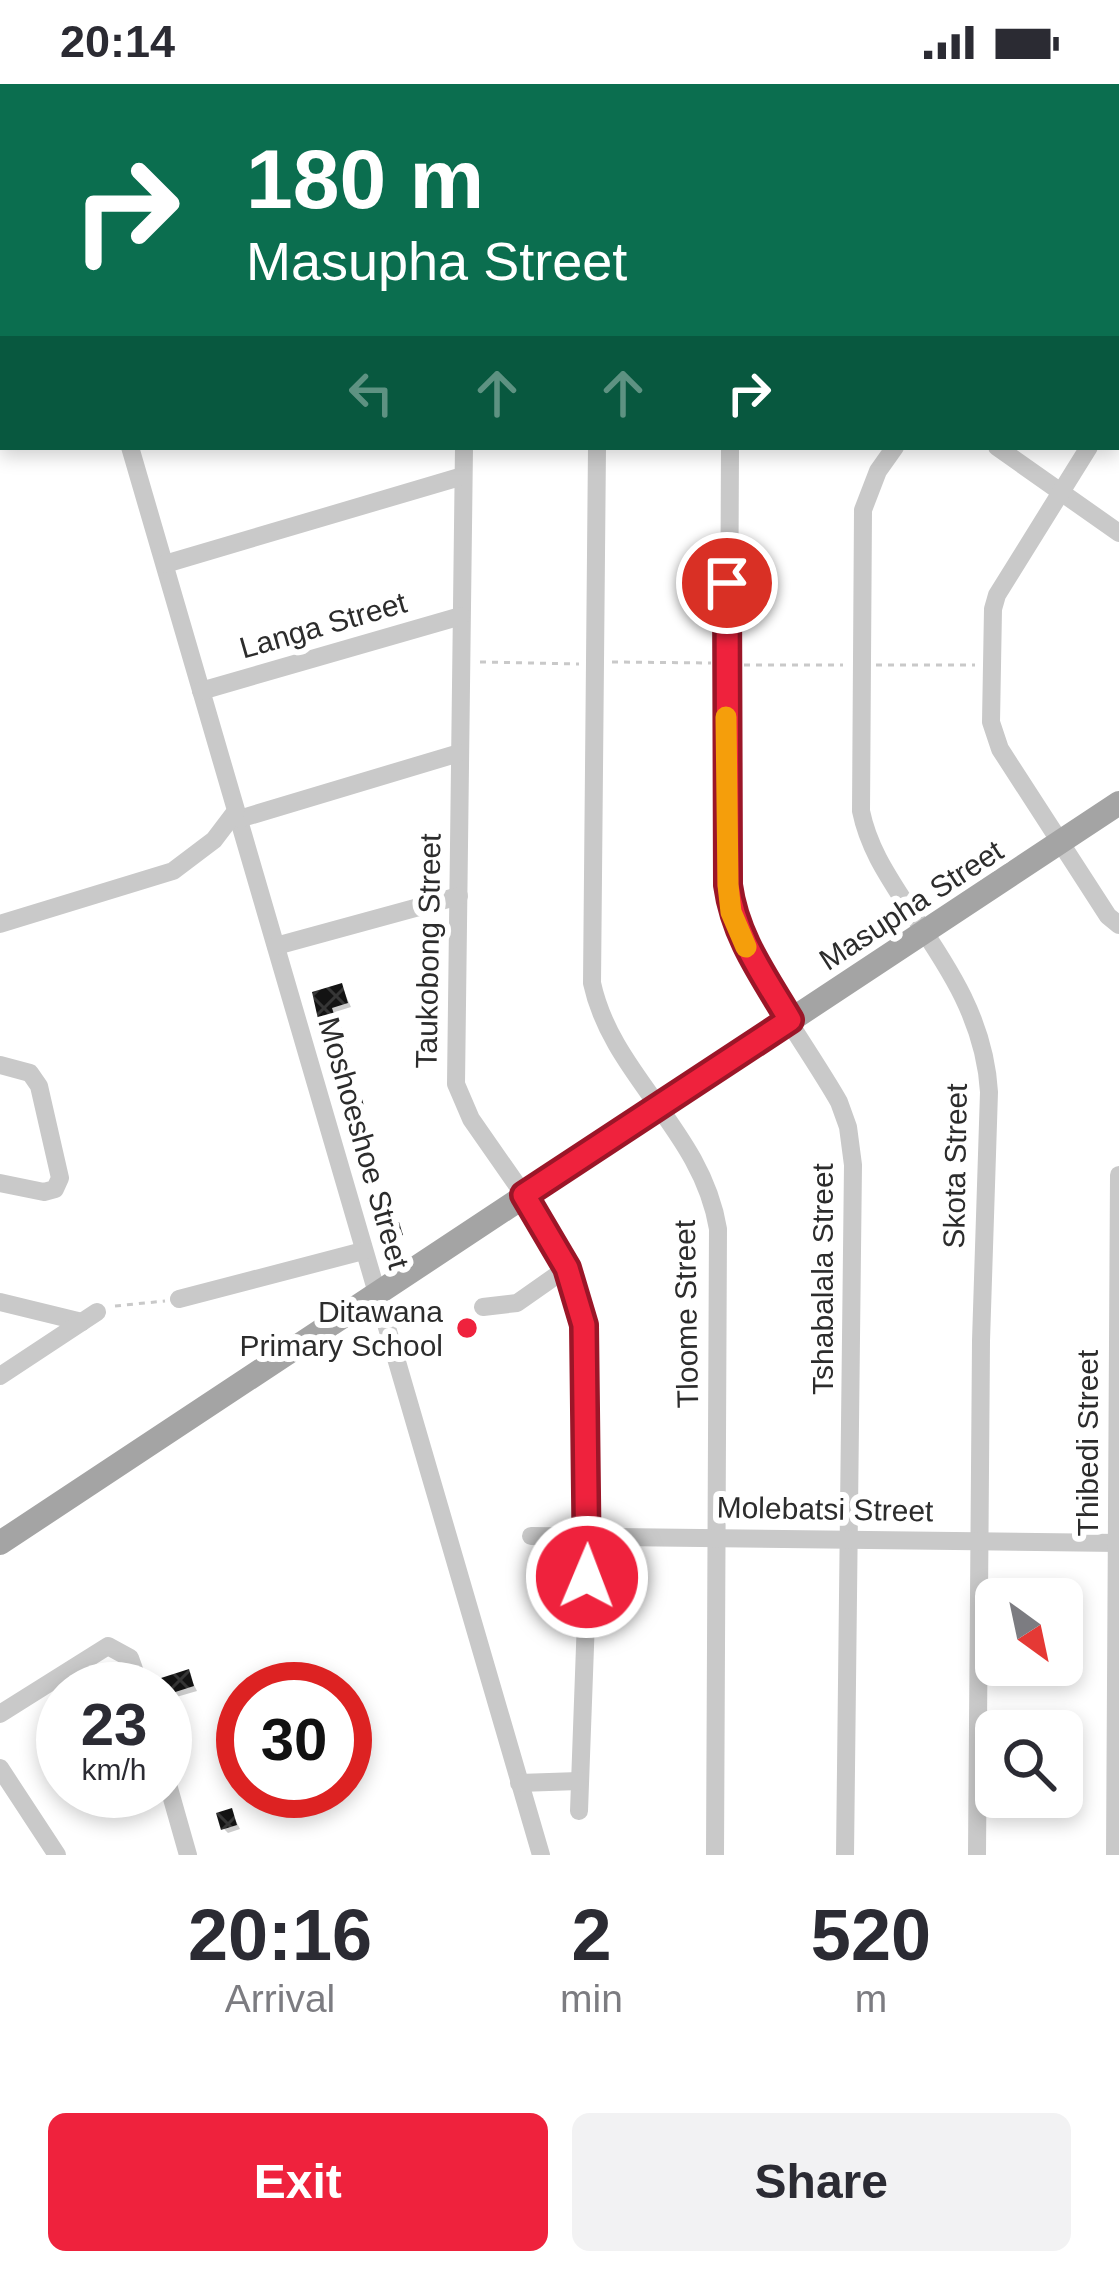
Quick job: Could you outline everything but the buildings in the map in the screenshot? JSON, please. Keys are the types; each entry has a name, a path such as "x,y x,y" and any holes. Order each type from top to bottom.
{"main road":[{"name":"Masupha Street","path":"0,1544 1119,803"}],"street":[{"name":"Moshoeshoe Street","path":"131,450 541,1855"},
{"name":"Taukobong Street","path":"464,450 456,1084 471,1120 524,1195 567,1268 584,1325 589,1537 579,1811"},
{"name":"Tloome Street","path":"597,450 592,983 607,1031 700,1168 718,1229 715,1855"},
{"name":"Tshabalala Street","path":"730,450 728,885 737,929 839,1102 852,1145 844,1855"},
{"name":"Skota Street","path":"893,450 872,482 863,510 861,811 882,868 973,1011 987,1061 976,1855"},
{"path":"1002,450 1119,533"},
{"path":"1087,450 997,595 991,665 994,736 1108,916 1119,925"},
{"path":"165,564 464,476"},
{"name":"Langa Street","path":"201,691 461,616"},
{"path":"0,925 172,871 214,840 237,815 459,753"},
{"path":"276,946 460,896"},
{"path":"0,1065 30,1073 39,1086 59,1167 58,1184 49,1191 0,1183"},
{"name":"Thibedi Street","path":"1114,1855 1119,1174"},
{"path":"179,1299 363,1251"},
{"path":"483,1306 517,1303 567,1268"},
{"path":"0,1302 90,1317"},
{"path":"0,1376 90,1317"},
{"name":"Molebatsi Street","path":"531,1536 1118,1543"},
{"path":"78,1662 108,1646 131,1662"},
{"path":"0,1714 36,1690"},
{"path":"0,1768 57,1855"},
{"path":"519,1783 579,1781"},
{"path":"177,1818 188,1855"}],"path":[{"path":"90,1317 110,1306 179,1299"}],"slow traffic":[{"path":"726,717 728,885 731,912 746,947"}],"place":[{"name":"Ditawana Primary School","path":"467,1328"}],"route":[{"path":"587,1577 584,1325 567,1268 524,1195 790,1020 731,912 727,583"}]}
